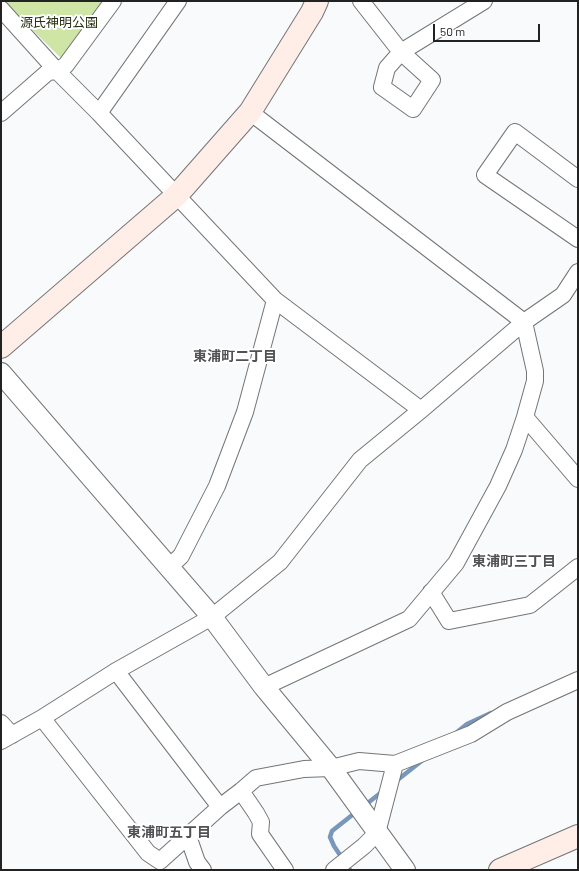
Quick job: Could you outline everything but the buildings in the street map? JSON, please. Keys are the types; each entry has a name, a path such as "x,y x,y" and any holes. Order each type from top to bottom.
{"main road":[{"path":"1,347 177,195 250,112 312,12 317,1"},
{"path":"500,870 578,836"}],"street":[{"path":"1,113 48,72 57,71 66,65 112,1"},
{"path":"99,113 178,1"},
{"path":"361,1 401,52 484,1"},
{"path":"1,9 57,71 99,113 275,300 422,410"},
{"path":"250,112 524,322 535,371 535,381 514,450 498,486 456,564 409,618 264,686"},
{"path":"578,179 515,132 485,175 578,239"},
{"path":"5,733 42,718 116,671 212,617 280,562 360,460 422,410 524,322 563,295 578,272"},
{"path":"169,567 181,556 217,486 246,412 275,300"},
{"path":"1,373 212,617 264,686 331,768 405,870"},
{"path":"525,417 578,479"},
{"path":"431,592 449,621 530,605 578,567"},
{"path":"116,671 220,807"},
{"path":"42,718 155,864 220,807 241,792 256,778 304,769 331,768 359,761 395,764 471,734 507,712 578,680"},
{"path":"334,870 364,846 377,832 395,764"},
{"path":"241,792 261,822 260,834 285,870"},
{"path":"188,836 197,862 203,870"}],"green space":[{"name":"源氏神明公園","path":"3,1 102,1 61,58"}],"waterway":[{"path":"456,733 467,724 491,713"},
{"path":"395,782 424,759"},
{"path":"364,806 383,791"},
{"path":"350,870 334,846 330,837 332,831 356,812"}],"district":[{"name":"東浦町二丁目","path":"235,356"},
{"name":"東浦町三丁目","path":"514,561"},
{"name":"東浦町五丁目","path":"169,832"}]}
